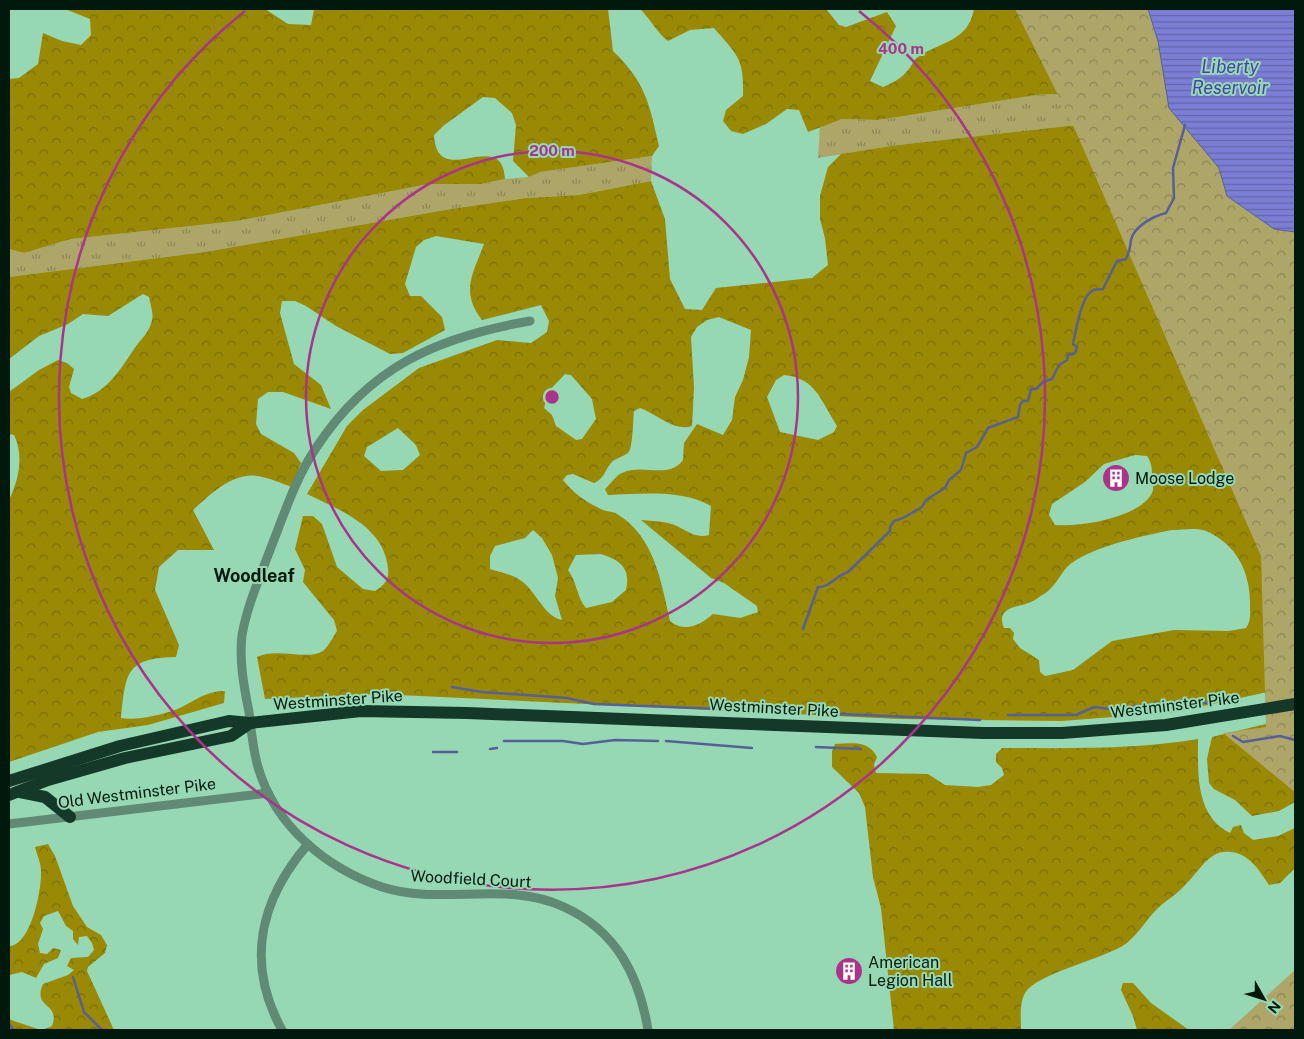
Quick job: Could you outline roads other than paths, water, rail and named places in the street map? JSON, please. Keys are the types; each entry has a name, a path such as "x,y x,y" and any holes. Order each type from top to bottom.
{"highway":[{"name":"Westminster Pike","path":"9,781 120,746 229,721 250,723 324,714 409,711 974,733 1062,733 1166,725 1295,704"},
{"name":"Westminster Pike","path":"13,793 48,780 125,758 230,736 250,723"},
{"path":"13,793 45,797 70,817"}],"street":[{"name":"Woodfield Court","path":"530,321 491,328 454,338 404,362 384,375 350,405 322,438 301,473 292,494 256,588 242,633 242,673 250,723 258,768 268,793 283,817 308,844 340,868 386,888 422,894 525,896 552,902 578,914 612,943 628,966 643,999 648,1030"},
{"name":"Old Westminster Pike","path":"9,824 268,793"},
{"path":"282,1030 271,1010 265,992 262,940 268,912 277,886 308,844"}],"water":[{"name":"Liberty Reservoir","path":"1148,9 1295,9 1295,232 1274,229 1227,196 1219,168 1169,108 1158,41"}],"waterway":[{"path":"803,629 818,587 826,586 848,572 890,531 894,521 922,507 926,500 945,488 949,480 961,470 966,453 977,447 988,428 1018,417 1020,405 1023,401 1028,401 1031,389 1036,389 1043,382 1052,379 1059,365 1067,360 1068,355 1075,353 1077,347 1073,344 1077,323 1088,294 1094,290 1103,289 1117,261 1126,259 1136,230 1150,219 1166,213 1174,198 1173,168 1185,125"},
{"path":"452,687 482,692 567,698 594,704 797,712"},
{"path":"1008,715 1076,715 1094,707 1110,709 1183,701 1208,703"},
{"path":"840,714 980,720"},
{"path":"1233,736 1243,742 1280,736 1295,740"},
{"path":"504,741 563,741 583,744 615,740 658,741"},
{"path":"666,741 752,748"},
{"path":"816,747 861,749"},
{"path":"490,749 497,748"},
{"path":"433,752 457,752"},
{"path":"73,977 84,1012 102,1030"},
{"path":"9,1024 14,1030"}],"place":[{"name":"Moose Lodge","path":"1116,478"},
{"name":"American Legion Hall","path":"849,971"}],"district":[{"name":"Woodleaf","path":"254,575"}]}
